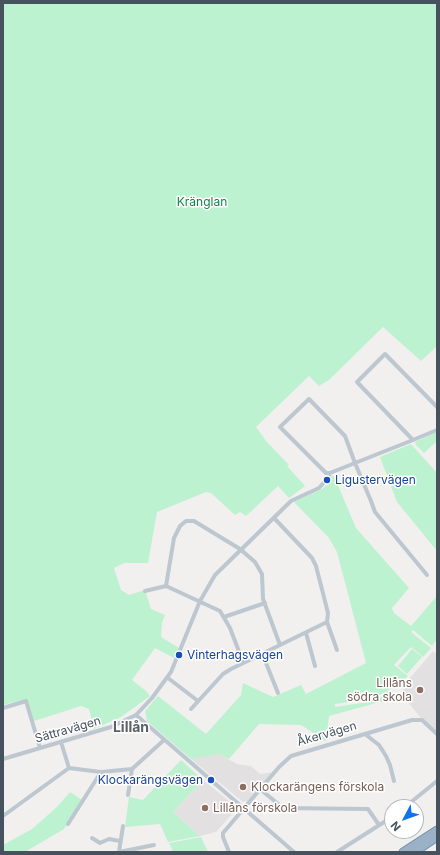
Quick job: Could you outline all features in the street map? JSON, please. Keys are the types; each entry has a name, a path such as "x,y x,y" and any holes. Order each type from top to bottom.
{"highway":[{"path":"403,852 437,830"},
{"path":"415,852 437,837"}],"street":[{"path":"413,440 357,382 385,354 437,407"},
{"path":"427,576 375,512 356,462 345,436 309,399 280,427 326,473 330,473 356,462 437,430"},
{"path":"294,852 136,715 168,678 175,665 200,601 214,575 291,501 319,488 327,480 330,473"},
{"path":"274,518 312,558 316,566 328,613 327,622 337,650"},
{"path":"166,586 174,538 180,526 186,521 194,521 240,549 255,562 262,574 264,603 280,645"},
{"path":"145,591 166,586 216,608 224,617 243,662"},
{"path":"224,617 264,603"},
{"path":"191,709 223,674 243,662 327,622"},
{"path":"306,633 315,666"},
{"path":"262,653 278,693"},
{"path":"168,678 198,701"},
{"path":"3,708 26,701 40,748"},
{"name":"Sättravägen","path":"3,759 111,727 136,715"},
{"name":"Åkervägen","path":"229,852 223,838 223,833 260,789 292,756 418,719 437,734"},
{"path":"365,734 379,746 386,756 394,781"},
{"path":"3,816 69,768 101,772 132,769 164,740"},
{"path":"61,742 69,768"},
{"path":"128,795 132,769"},
{"path":"68,824 101,772"},
{"path":"414,799 437,780"},
{"path":"260,789 283,808 368,809 379,825"},
{"path":"338,852 384,822"},
{"path":"123,826 119,852 154,845"},
{"path":"92,838 100,843 109,839 120,841"},
{"path":"144,847 146,852"}],"shaded area":[{"name":"Lillåns södra skola","path":"433,651 437,654 437,731 421,718 402,695 404,685"},
{"name":"Klockarängens förskola","path":"210,754 219,754 237,764 251,766 260,774 274,772 248,801 243,802 191,759"},
{"name":"Lillåns förskola","path":"203,780 234,805 234,812 216,832 200,836 173,812"}],"green space":[{"name":"Kränglan","path":"3,3 437,3 437,346 421,361 383,327 330,379 319,386 309,376 256,427 266,441 289,465 287,466 305,486 289,498 278,486 246,516 240,512 235,515 211,493 206,492 157,512 148,563 124,563 114,568 121,590 129,595 145,590 151,609 165,615 162,623 161,637 179,648 174,658 155,648 132,680 150,696 121,717 94,729 89,709 81,706 34,721 26,699 3,705"},
{"path":"437,432 437,441 424,453 416,445 415,442"},
{"path":"411,444 437,473 437,551 397,502 380,457"},
{"path":"332,476 334,476 356,528 409,588 392,608 394,613 411,626 437,596 437,639 432,646 413,630 411,632 431,648 423,657 411,647 394,665 408,676 385,693 363,700 335,704 335,707 368,702 392,693 398,697 329,716 326,741 301,725 259,724 229,759 219,754 191,759 147,721 145,711 158,696 206,734 241,695 243,683 273,697 301,685 306,694 366,663 337,552 329,538 294,502 322,489 328,484"},
{"path":"412,649 422,657 407,674 398,666"},
{"path":"181,760 203,780 173,812 200,836 168,842 160,824 125,827 129,797 143,800"},
{"path":"70,792 82,800 64,829 25,852 3,852 3,845 32,829 57,807"},
{"path":"201,837 208,852 173,852 169,843"}],"place":[{"name":"Ligustervägen","path":"327,480"},
{"name":"Vinterhagsvägen","path":"179,655"},
{"name":"Lillåns södra skola","path":"420,690"},
{"name":"Klockarängsvägen","path":"211,780"},
{"name":"Klockarängens förskola","path":"243,787"},
{"name":"Lillåns förskola","path":"205,808"}],"district":[{"name":"Lillån","path":"131,728"}]}
